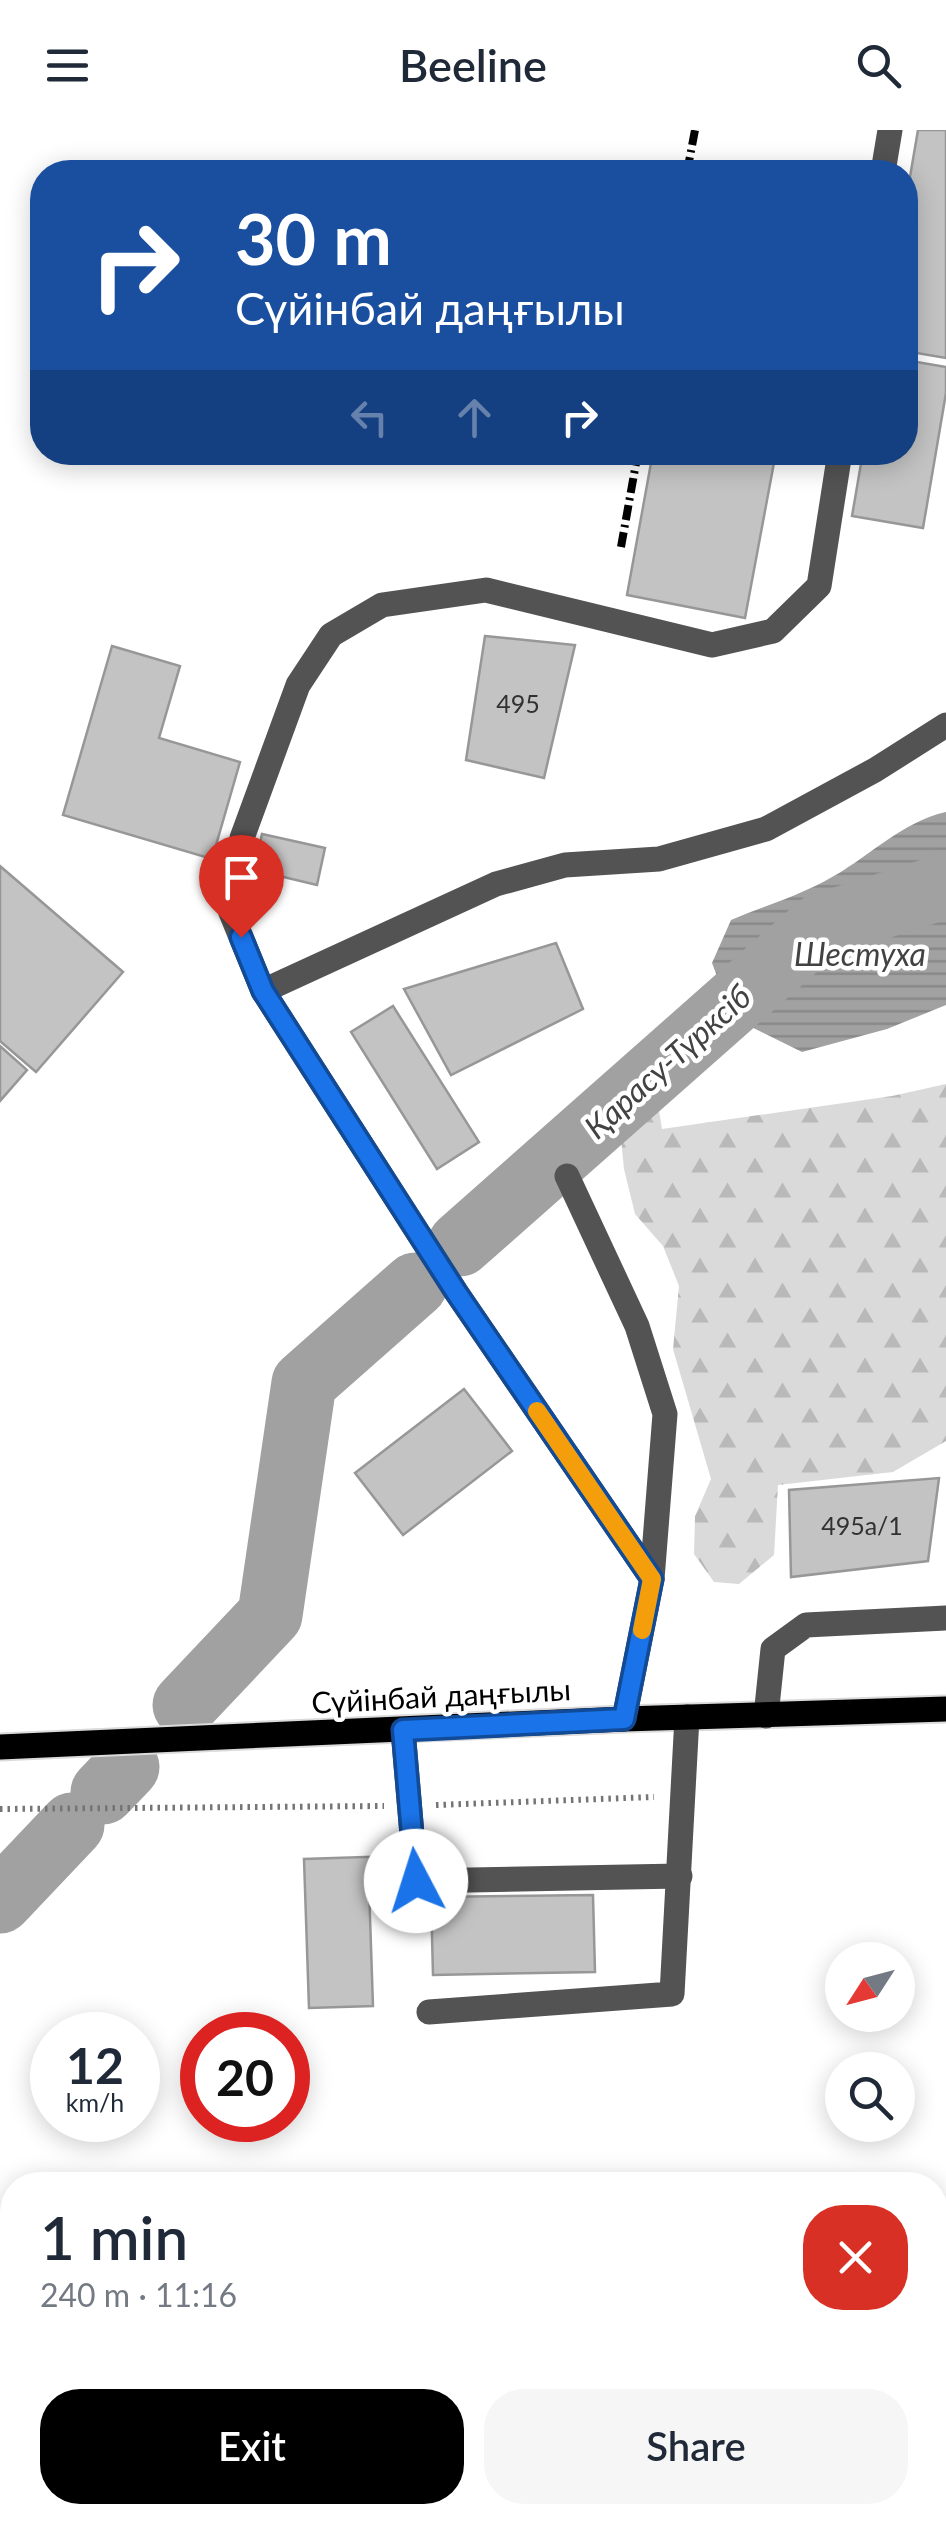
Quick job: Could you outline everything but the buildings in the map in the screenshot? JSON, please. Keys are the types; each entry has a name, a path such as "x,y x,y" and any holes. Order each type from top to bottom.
{"main road":[{"name":"Сүйінбай даңғылы","path":"0,1747 946,1709"}],"street":[{"path":"885,160 890,130"},
{"path":"652,1579 456,1292 263,991 230,910 242,838 298,685 332,635 382,606 486,590 712,645 773,632 819,586 838,465"},
{"path":"263,991 496,884 564,865 658,859 766,828 876,770 946,725"},
{"path":"567,1176 638,1326 665,1414 652,1579 624,1719"},
{"path":"766,1716 773,1649 806,1624 946,1618"},
{"path":"429,2012 672,1994 687,1717"},
{"path":"403,1730 416,1881 680,1876"}],"path":[{"path":"0,1809 410,1806 684,1796"}],"green space":[{"path":"619,1068 642,1070 657,1098 662,1129 892,1096 946,1084 946,1441 893,1472 778,1485 774,1555 739,1584 714,1582 694,1554 695,1516 711,1479 673,1349 679,1286 663,1246 635,1214 624,1169 620,1129 602,1093"}],"water":[{"name":"Шестуха","path":"946,812 946,1005 887,1029 802,1052 733,1018 712,963 731,920 814,887 899,832"}],"waterway":[{"name":"Қарасу-Түрксіб","path":"460,1244 820,926 946,886"},
{"name":"Қарасу-Түрксіб","path":"185,1705 270,1615 304,1383 415,1285"},
{"name":"Қарасу-Түрксіб","path":"103,1792 127,1767"},
{"name":"Қарасу-Түрксіб","path":"0,1901 72,1825"}],"railway":[{"path":"689,160 695,130"},
{"path":"621,547 636,465"}],"slow traffic":[{"path":"537,1411 652,1579 642,1630"}],"route":[{"path":"241,937 263,991 456,1292 652,1579 624,1719 403,1730 416,1881"}]}
